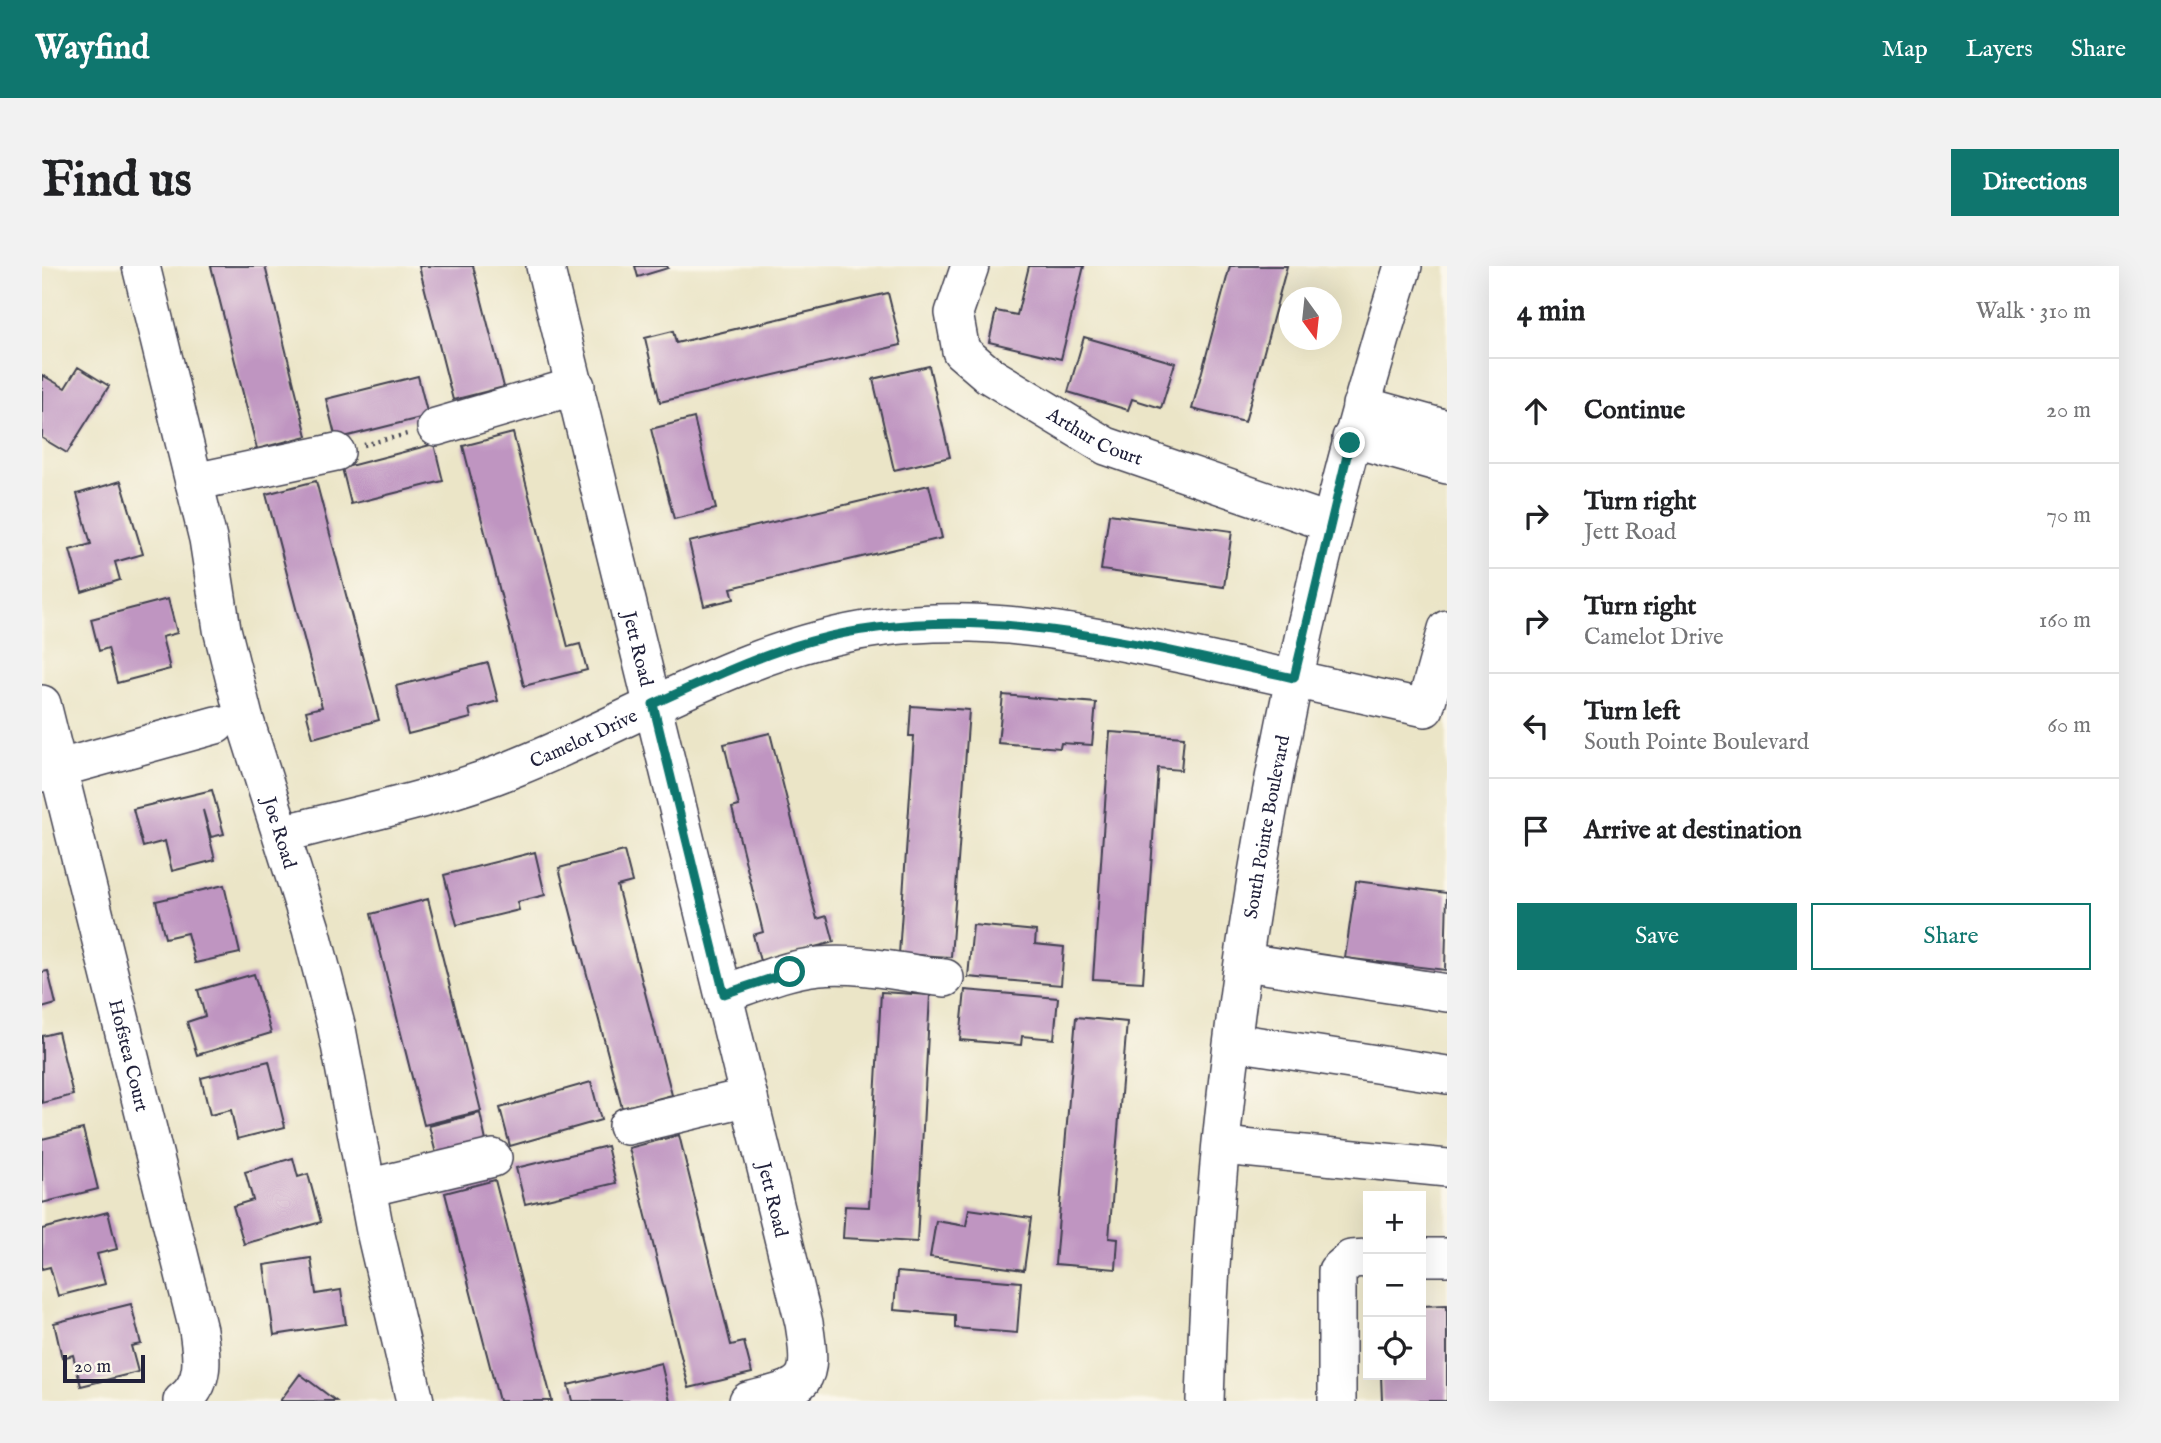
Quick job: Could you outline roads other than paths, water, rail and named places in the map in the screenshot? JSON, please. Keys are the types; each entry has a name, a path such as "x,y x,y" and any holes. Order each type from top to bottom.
{"street":[{"name":"Joe Road","path":"141,266 214,569 222,629 244,717 282,834 337,1029 367,1188 415,1401"},
{"name":"Jett Road","path":"545,266 804,1323 809,1356 807,1375 797,1386 748,1401"},
{"name":"Arthur Court","path":"970,266 954,313 961,351 989,375 1106,446 1330,523"},
{"name":"South Pointe Boulevard","path":"1205,1401 1223,1146 1234,1042 1262,849 1294,678 1330,523 1356,422 1403,266"},
{"path":"436,427 576,386"},
{"path":"1356,422 1447,429"},
{"path":"1356,422 1447,465"},
{"path":"194,482 336,452"},
{"name":"Camelot Drive","path":"282,834 452,790 518,767 750,661 813,641 911,624 975,622 1041,626 1294,678 1424,708 1447,629"},
{"name":"Hofstea Court","path":"42,704 50,770 198,1330 204,1364 192,1394 182,1401"},
{"path":"50,770 216,725"},
{"path":"1245,962 1447,993"},
{"path":"724,994 770,977 816,966 840,965 945,978"},
{"path":"1234,1042 1447,1075"},
{"path":"627,1126 749,1097"},
{"path":"1223,1146 1447,1168"},
{"path":"367,1188 493,1158"},
{"path":"1426,1257 1447,1257"},
{"path":"1337,1401 1336,1271 1351,1259 1363,1258"}]}
